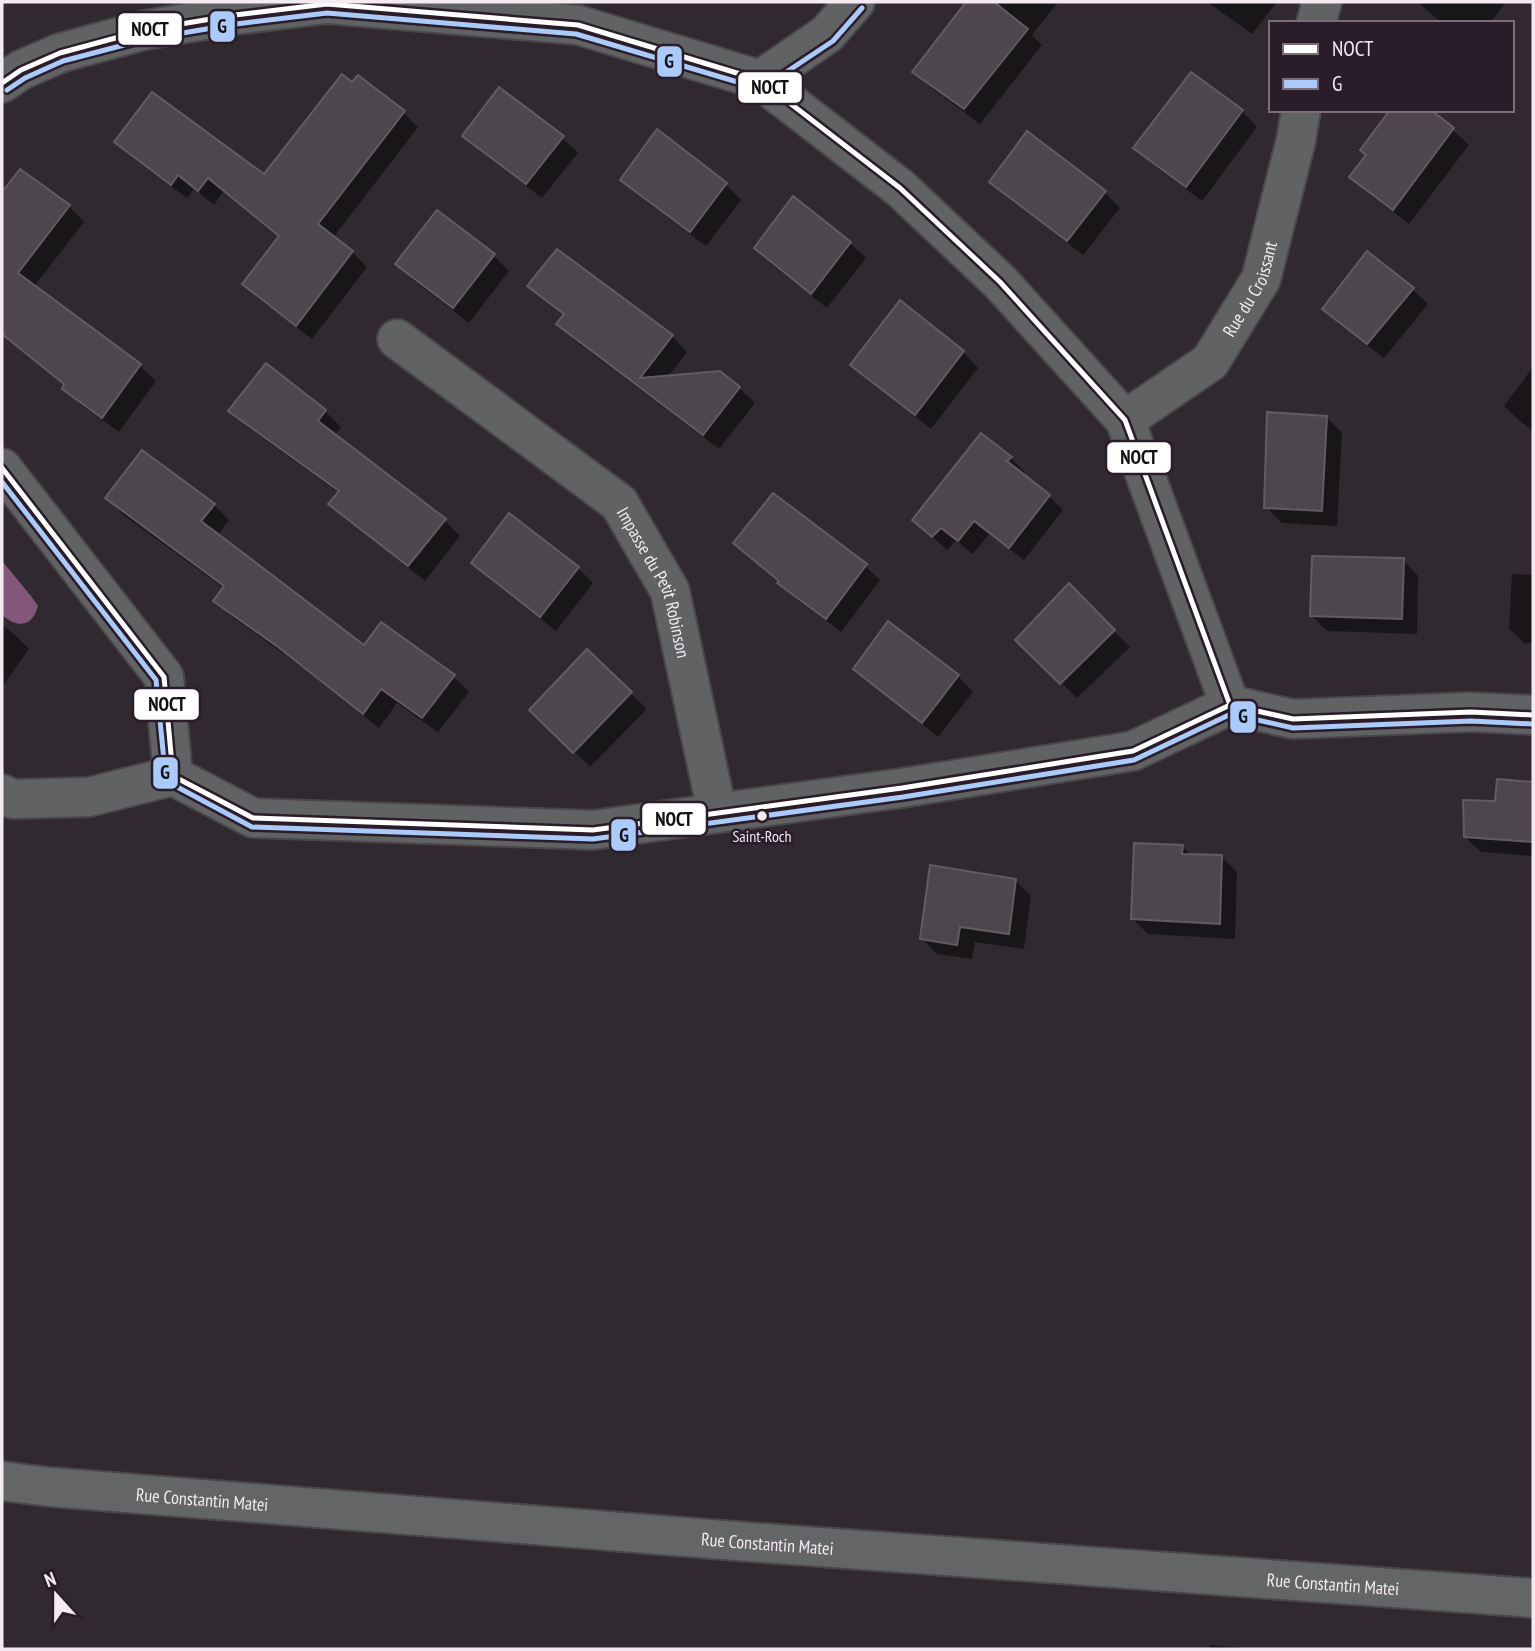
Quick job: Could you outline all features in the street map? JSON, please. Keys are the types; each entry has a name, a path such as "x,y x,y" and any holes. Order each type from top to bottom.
{"street":[{"path":"760,80 827,33 855,2"},
{"path":"1317,21 1322,2"},
{"path":"2,83 20,70 60,53 145,30 235,15 327,4 578,25 760,80 900,188 1000,282 1125,419 1230,705"},
{"name":"Rue du Croissant","path":"1125,419 1210,362 1261,279 1301,112"},
{"name":"Impasse du Petit Robinson","path":"397,339 619,503 670,591 717,812"},
{"path":"2,468 164,677 173,776"},
{"path":"2,794 13,799 89,797 173,776 253,818 593,830 902,788 1133,751 1230,705 1293,719 1471,712 1533,715"},
{"name":"Rue Constantin Matei","path":"2,1481 736,1541 1533,1598"}],"shaded area":[{"path":"2,561 38,606 32,619 23,624 13,622 2,615"}],"building":[{"path":"966,2 994,2 1028,29 964,109 912,72"},
{"path":"1191,72 1243,110 1186,187 1133,148"},
{"path":"342,74 352,82 358,75 405,111 318,224 353,251 296,326 242,284 279,236 208,178 198,191 178,175 171,185 114,142 152,92 264,174"},
{"path":"499,87 564,136 526,184 462,136"},
{"path":"1388,112 1434,112 1454,128 1393,210 1349,177 1366,155 1360,150"},
{"path":"657,129 727,183 690,232 620,180"},
{"path":"1027,131 1106,191 1067,241 989,182"},
{"path":"20,169 70,205 18,273 141,364 102,418 62,389 64,384 2,334 2,192"},
{"path":"793,196 851,242 811,294 754,248"},
{"path":"437,210 495,254 453,308 395,264"},
{"path":"557,249 673,335 640,378 720,371 740,387 703,435 556,324 564,314 527,286"},
{"path":"1367,251 1414,288 1367,344 1322,309"},
{"path":"900,300 964,351 915,415 850,365"},
{"path":"266,363 326,410 318,421 446,519 408,566 328,504 339,491 228,411"},
{"path":"1267,412 1327,416 1322,511 1264,508"},
{"path":"981,433 1012,457 1007,461 1050,495 1009,548 974,521 958,541 941,528 932,537 912,520"},
{"path":"142,450 215,504 201,521 364,645 381,622 455,675 422,718 381,689 363,714 278,647 213,601 224,586 105,498"},
{"path":"773,493 867,564 826,619 777,583 779,581 733,543"},
{"path":"509,513 579,567 540,617 471,563"},
{"path":"1312,556 1404,558 1402,619 1310,616"},
{"path":"1069,583 1115,630 1060,684 1015,640"},
{"path":"888,621 959,675 922,723 853,669"},
{"path":"587,649 632,692 573,753 529,710"},
{"path":"1497,779 1533,782 1533,842 1464,837 1463,800 1495,801"},
{"path":"1134,843 1183,845 1182,854 1222,855 1220,924 1131,919"},
{"path":"930,865 1016,879 1009,934 960,927 957,945 920,939"}],"transit line":[{"name":"NOCT","path":"2,83 21,70 60,53 145,30 235,15 327,4 578,25 760,80 900,188 1000,282 1125,420 1230,705"},
{"name":"G","path":"7,90 25,78 63,61 147,39 236,24 327,13 576,34 761,89 833,41 862,8"},
{"name":"NOCT","path":"2,468 164,677 173,776 253,818 593,830 902,788 1133,751 1230,705 1293,719 1471,712 1533,715"},
{"name":"G","path":"2,482 156,680 166,781 252,827 593,839 903,797 1134,760 1231,714 1293,728 1471,721 1533,724"}],"place":[{"name":"Saint-Roch","path":"762,816"}]}
